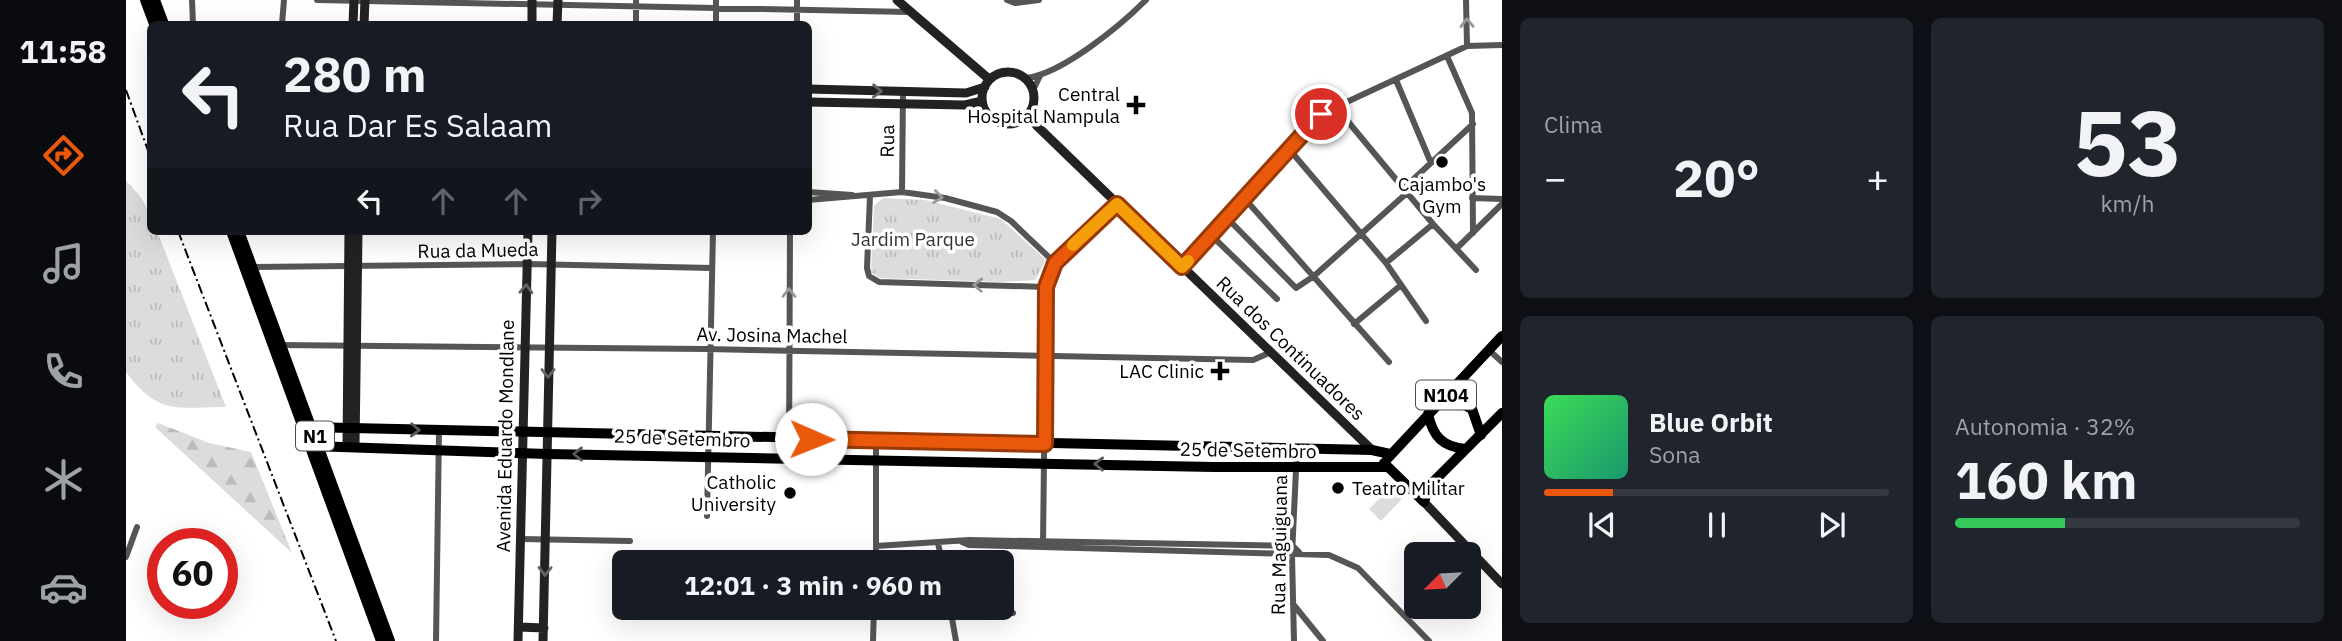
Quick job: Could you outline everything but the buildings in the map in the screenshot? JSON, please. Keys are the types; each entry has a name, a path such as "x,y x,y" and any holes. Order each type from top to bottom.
{"highway":[{"path":"145,0 158,21"},
{"path":"155,0 158,21"},
{"name":"N1","path":"233,235 249,267"},
{"name":"N1","path":"240,235 277,345 348,537 390,641"},
{"name":"N1","path":"370,594 381,641"}],"main road":[{"path":"897,0 987,83"},
{"path":"353,21 354,1"},
{"path":"364,21 365,1"},
{"path":"531,21 532,2"},
{"path":"557,21 558,2"},
{"path":"812,89 966,93 987,83 1009,73 1026,78 1033,90 1036,125 992,120 982,101 987,83"},
{"path":"812,102 965,105 982,101"},
{"path":"1015,123 1033,107"},
{"name":"Rua dos Continuadores","path":"1036,125 1372,450"},
{"path":"349,235 353,268"},
{"path":"351,446 353,268 357,235"},
{"name":"Avenida Eduardo Mondlane","path":"518,641 528,235"},
{"path":"543,641 552,235"},
{"name":"N104","path":"1390,454 1502,337"},
{"path":"1441,400 1452,398 1472,409 1481,435"},
{"name":"N104","path":"1424,502 1429,486 1502,413"},
{"path":"1428,414 1436,437 1443,443 1466,449"},
{"name":"25 de Setembro","path":"308,427 1129,447 1372,450 1390,454"},
{"path":"625,454 626,434"},
{"path":"959,461 960,442"},
{"name":"25 de Setembro","path":"315,446 548,454 1296,469 1388,467"},
{"path":"1129,447 1129,465"},
{"path":"1213,448 1214,467"},
{"path":"1372,450 1502,584"},
{"path":"1388,467 1390,454"},
{"path":"1411,489 1429,486"},
{"path":"519,627 544,628"}],"street":[{"path":"192,0 193,21"},
{"path":"282,21 284,0"},
{"path":"317,0 797,4 909,12"},
{"path":"1007,0 1015,4 1039,0"},
{"path":"1026,78 1040,76 1129,16 1146,0"},
{"path":"1466,0 1467,46"},
{"path":"636,2 636,21"},
{"path":"1182,267 1321,114 1467,46 1502,45"},
{"path":"1447,56 1470,106 1473,124 1473,233"},
{"path":"1033,90 1040,76"},
{"path":"1396,80 1431,163"},
{"name":"Rua","path":"902,192 903,91"},
{"path":"1339,106 1350,124 1433,224 1476,270"},
{"path":"1228,219 1296,288 1363,234 1431,163 1473,124"},
{"path":"1289,149 1363,234 1426,321"},
{"path":"812,192 870,196"},
{"path":"812,200 902,192 945,198 997,212 1021,230 1055,263"},
{"path":"870,196 867,268 869,276 879,282 1046,287"},
{"path":"1472,198 1502,202"},
{"path":"1245,199 1389,362"},
{"path":"1456,249 1502,202"},
{"path":"1043,544 1046,287 1055,263 1117,204"},
{"path":"1386,263 1433,224"},
{"path":"706,516 713,235"},
{"path":"789,459 790,235"},
{"path":"1212,236 1277,299"},
{"name":"Rua da Mueda","path":"249,267 353,268 527,264 712,268"},
{"path":"1354,324 1401,285"},
{"name":"Av. Josina Machel","path":"277,345 351,348 709,349 789,353 1253,360 1269,353"},
{"path":"1489,350 1502,362"},
{"path":"436,641 439,430"},
{"path":"876,440 876,550"},
{"name":"Rua Maguiguana","path":"1293,546 1297,449"},
{"path":"126,556 137,527"},
{"path":"521,539 630,541"},
{"path":"876,546 961,542 1293,546 1296,553"},
{"path":"938,543 939,550"},
{"path":"1043,544 1296,553 1340,558 1358,568 1429,641"},
{"name":"Rua Maguiguana","path":"1294,641 1296,553"},
{"path":"1293,604 1323,641"},
{"path":"873,641 874,620"},
{"path":"952,620 956,641"}],"green space":[{"path":"126,181 144,203 147,212 147,235 159,235 226,407 170,406 149,396 126,372"},
{"name":"Jardim Parque","path":"883,198 925,200 1001,219 1046,260 1035,280 1002,282 879,278 871,272 874,206"},
{"path":"158,423 209,443 251,452 292,553 155,427"},
{"path":"1391,487 1402,499 1381,521 1369,509"}],"railway":[{"path":"126,90 147,148"},
{"path":"180,235 336,641"}],"slow traffic":[{"path":"1073,245 1117,204 1182,267 1188,261"}],"place":[{"name":"Central Hospital Nampula","path":"1136,105"},
{"name":"Cajambo's Gym","path":"1442,162"},
{"name":"LAC Clinic","path":"1220,371"},
{"name":"Teatro Militar","path":"1338,488"},
{"name":"Catholic University","path":"790,493"}],"route":[{"path":"811,439 1045,444 1046,287 1055,263 1117,204 1182,267 1321,114"}]}
